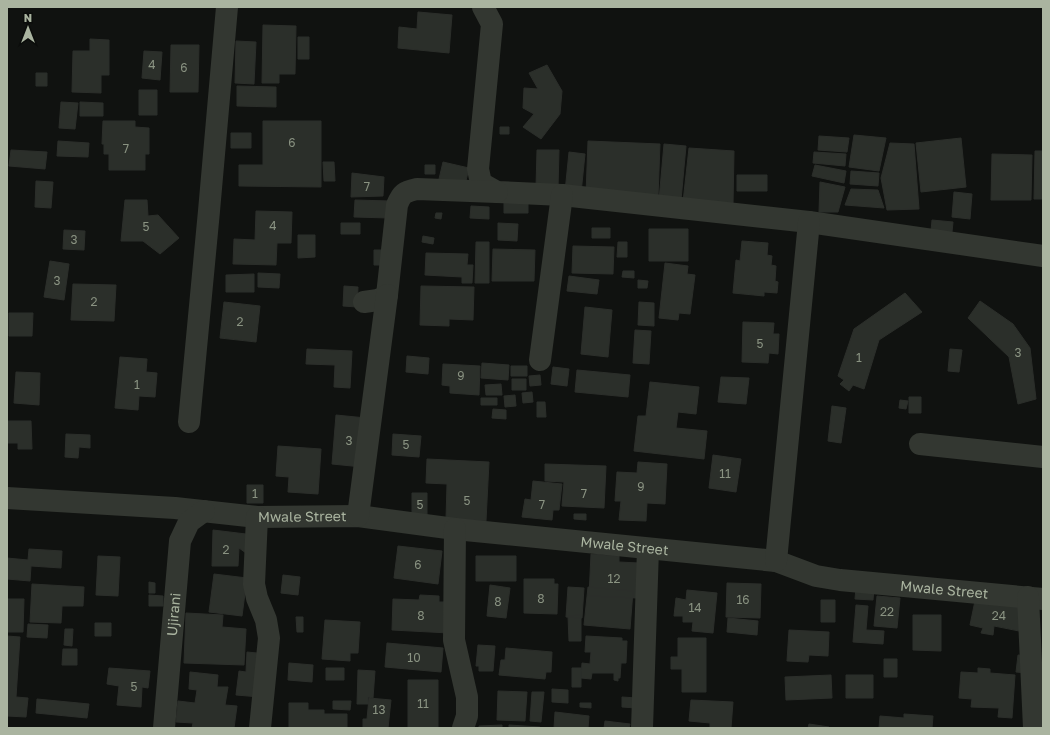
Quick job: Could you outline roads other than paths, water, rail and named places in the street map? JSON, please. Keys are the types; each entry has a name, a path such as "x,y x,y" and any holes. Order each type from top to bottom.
{"street":[{"path":"189,422 209,219 227,7"},
{"path":"483,7 492,24 478,169 481,183 497,192"},
{"path":"358,516 387,295 397,205 401,195 406,192 416,189 562,195 809,222 1043,256"},
{"path":"540,360 562,195"},
{"path":"776,561 809,222"},
{"path":"364,302 378,300 387,295"},
{"path":"920,444 1043,457"},
{"name":"Mwale Street","path":"7,498 204,511 258,517 358,516 455,529 776,561 816,576 840,580 1036,598"},
{"name":"Ujirani","path":"164,728 180,541 189,522 204,511"},
{"path":"258,517 254,584 257,598 266,620 269,638 260,728"},
{"path":"455,529 454,640 467,697 467,716 464,728"},
{"path":"642,728 648,548"},
{"path":"1034,728 1036,598"}]}
